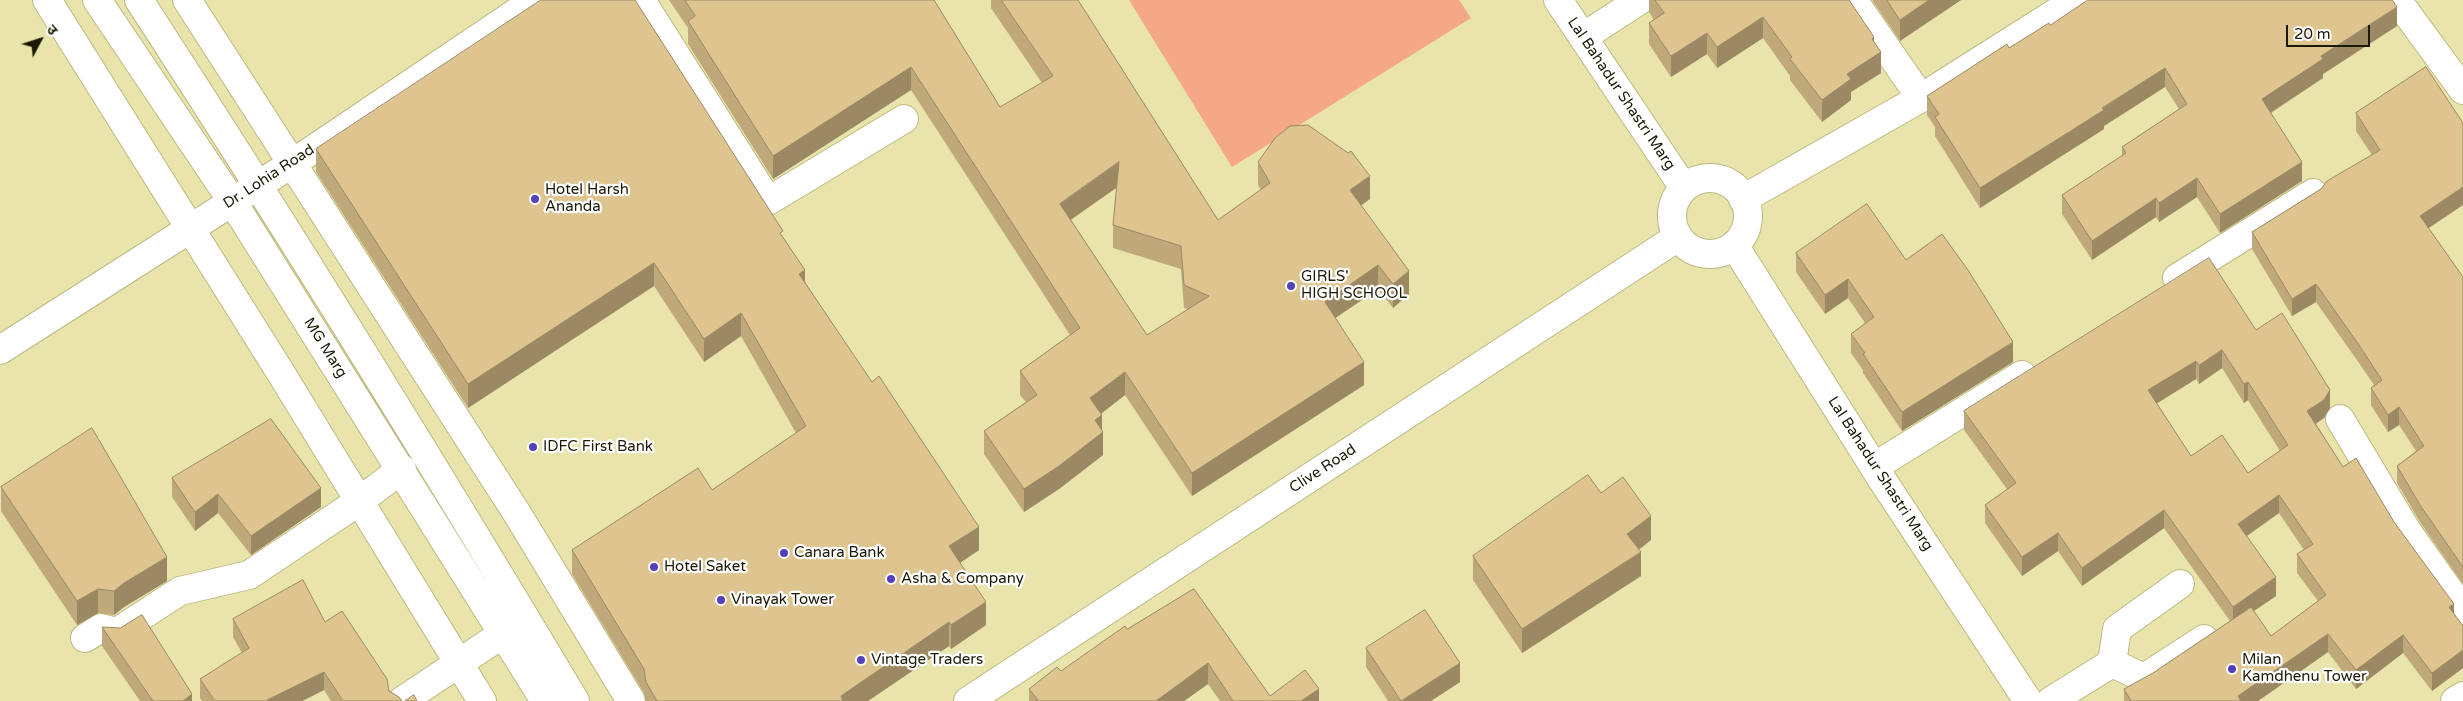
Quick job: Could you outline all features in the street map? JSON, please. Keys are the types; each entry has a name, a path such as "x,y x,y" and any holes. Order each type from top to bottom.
{"street":[{"path":"47,0 82,52 482,701"},
{"name":"MG Marg","path":"97,0 232,201 402,469 545,701"},
{"name":"MG Marg","path":"138,0 258,184 479,540 575,701"},
{"path":"187,0 518,515 631,701"},
{"name":"Dr. Lohia Road","path":"0,350 292,163 535,0"},
{"path":"641,0 768,201 904,119"},
{"name":"Lal Bahadur Shastri Marg","path":"1558,0 1684,188"},
{"path":"1583,38 1640,0"},
{"path":"1853,0 1921,98"},
{"path":"1743,199 1921,98 2076,0"},
{"path":"2397,0 2463,90"},
{"path":"1716,180 1735,188 1743,199 1747,211 1747,224 1742,235 1734,245 1723,252 1704,253 1686,246 1678,237 1672,216 1677,196 1684,188 1696,181 1716,180"},
{"path":"2153,293 2313,193"},
{"name":"Clive Road","path":"968,701 1678,237"},
{"name":"Lal Bahadur Shastri Marg","path":"1734,245 1874,467 2028,701"},
{"path":"1874,467 2043,362"},
{"path":"2340,420 2407,531 2463,610"},
{"path":"85,638 100,628 117,632 180,591 249,575 358,502 402,469"},
{"path":"2051,701 2112,663 2117,629 2180,584"},
{"path":"402,701 504,634"},
{"path":"2112,663 2144,678 2210,635"},
{"path":"2455,701 2463,696"}],"shaded area":[{"path":"1129,0 1459,0 1471,18 1232,167"}],"building":[{"path":"541,0 635,0 783,231 780,233 805,270 799,274 872,382 879,376 979,527 949,546 986,602 951,625 949,622 841,696 843,701 657,701 646,682 644,669 572,550 698,468 712,490 806,426 741,313 704,339 654,263 468,384 316,149"},
{"path":"685,0 934,0 1000,107 1053,76 1001,0 1078,0 1218,220 1270,183 1258,162 1275,138 1290,126 1308,125 1348,153 1351,151 1370,176 1350,190 1409,271 1393,284 1378,265 1325,302 1364,362 1192,473 1125,372 1090,398 1102,415 1095,420 1103,432 1059,466 1024,489 984,431 1037,395 1020,371 1080,328 911,67 773,156 688,21 695,16","holes":["1119,162 1113,225 1181,246 1184,285 1209,296 1147,335 1060,204"]},
{"path":"1655,0 1849,0 1874,37 1872,39 1881,52 1847,74 1851,79 1822,100 1790,59 1792,57 1763,17 1717,47 1707,33 1671,56 1649,23 1664,13"},
{"path":"1887,0 1929,0 1900,20"},
{"path":"2088,0 2392,0 2397,7 2321,56 2323,59 2262,99 2302,162 2220,214 2197,178 2159,203 2156,198 2092,241 2062,195 2126,153 2122,147 2187,104 2165,68 2102,108 2104,110 1980,188 1935,117 1939,114 1927,96 2007,44 2009,48 2049,23 2050,25"},
{"path":"2426,67 2463,123 2463,187 2420,216 2463,277 2463,567 2420,505 2397,466 2424,446 2399,407 2388,415 2371,388 2382,380 2316,284 2292,299 2252,232 2321,189 2327,181 2380,150 2356,113"},
{"path":"1867,204 1906,260 1942,234 1968,270 2013,342 1902,412 1851,334 1874,317 1848,279 1825,295 1796,253"},
{"path":"2209,258 2256,330 2282,313 2330,390 2324,400 2307,411 2343,467 2356,458 2394,522 2454,604 2449,607 2463,626 2463,650 2432,673 2403,635 2356,670 2328,634 2238,696 2241,701 2131,701 2124,689 2153,673 2251,607 2271,636 2326,595 2297,554 2313,544 2279,495 2238,524 2276,577 2233,607 2164,510 2082,568 2058,533 2022,557 1985,505 2016,483 1964,411","holes":["2222,350 2244,384 2248,382 2288,445 2248,473 2222,435 2191,456 2148,390 2196,361 2199,365"]},
{"path":"271,419 321,488 251,536 218,494 195,512 172,478"},
{"path":"92,428 167,557 114,591 98,589 77,601 1,487"},
{"path":"1588,475 1601,493 1623,477 1651,516 1627,534 1641,552 1522,629 1473,556"},
{"path":"303,580 325,622 342,611 387,679 389,691 402,701 343,701 324,672 268,701 215,701 200,679 249,648 233,619"},
{"path":"1194,589 1270,696 1305,670 1319,689 1301,701 1233,701 1208,663 1156,701 1036,701 1038,700 1029,689 1057,667 1061,671 1125,626 1127,629"},
{"path":"1425,610 1460,663 1401,701 1366,648"},
{"path":"142,615 192,694 183,701 153,701 102,627 120,628"},
{"path":"414,695 417,701 405,701"}],"place":[{"name":"Hotel Harsh Ananda","path":"535,199"},
{"name":"GIRLS' HIGH SCHOOL","path":"1291,286"},
{"name":"IDFC First Bank","path":"533,447"},
{"name":"Canara Bank","path":"784,553"},
{"name":"Hotel Saket","path":"654,567"},
{"name":"Asha & Company","path":"891,579"},
{"name":"Vinayak Tower","path":"721,600"},
{"name":"Vintage Traders","path":"861,660"},
{"name":"Milan Kamdhenu Tower","path":"2232,669"}]}
